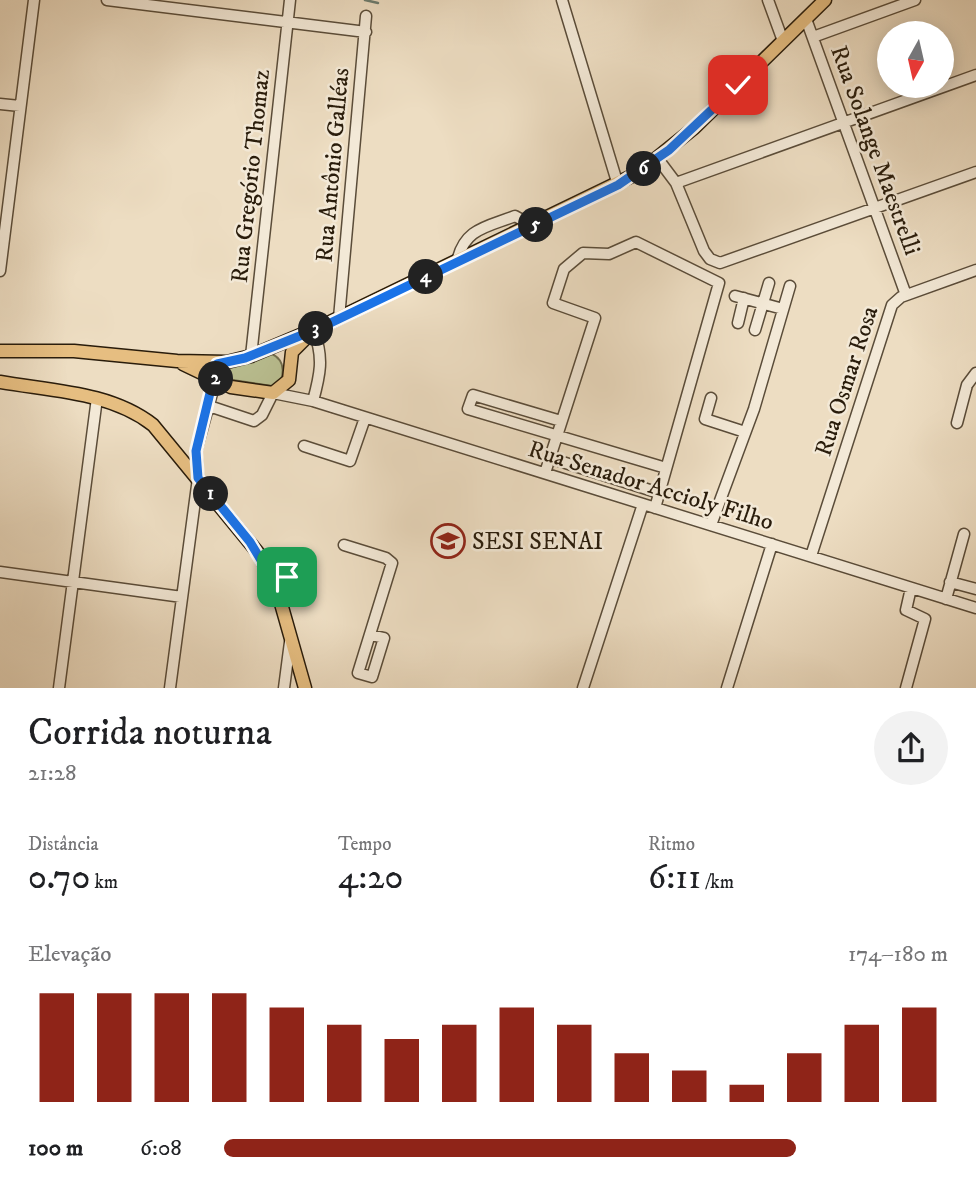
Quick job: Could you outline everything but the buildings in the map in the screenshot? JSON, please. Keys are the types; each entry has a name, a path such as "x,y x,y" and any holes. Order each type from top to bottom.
{"main road":[{"path":"0,351 94,352 177,361 220,362 251,356 318,329 618,185 658,159 825,0"},
{"path":"177,361 232,387 273,393 286,385 293,348 318,329"},
{"path":"276,345 285,350 291,367"},
{"path":"216,379 214,370 220,362"},
{"path":"0,382 118,404 143,417 163,435 250,542 273,580 305,688"}],"street":[{"path":"0,271 34,0"},
{"path":"107,0 366,32"},
{"path":"214,13 215,0"},
{"name":"Rua Gregório Thomaz","path":"251,356 290,0"},
{"path":"562,0 618,185"},
{"path":"768,0 783,41"},
{"path":"813,37 915,0"},
{"name":"Rua Antônio Galléas","path":"338,318 366,16"},
{"name":"Rua Solange Maestrelli","path":"806,19 906,295"},
{"path":"676,183 976,75"},
{"path":"0,104 20,106"},
{"path":"658,159 676,183 704,251 715,262 726,262 976,172"},
{"path":"457,262 464,240 473,233 516,216 533,226"},
{"path":"545,473 595,318 553,303 564,268 583,253 609,254 636,242 719,284 655,508"},
{"name":"Rua Osmar Rosa","path":"811,556 889,310 896,300 906,295 976,270"},
{"path":"755,330 769,284"},
{"path":"711,525 745,432 790,286"},
{"path":"738,323 740,297 783,309"},
{"path":"291,367 298,388 313,401 321,369 322,353 318,329"},
{"path":"957,423 967,385 976,373"},
{"path":"170,688 198,478 196,451 216,379"},
{"path":"209,406 232,387"},
{"path":"209,406 254,421 262,415 273,393"},
{"name":"Rua Senador Accioly Filho","path":"273,393 313,401 976,608"},
{"path":"562,421 473,395 468,409 666,468"},
{"path":"59,688 97,398"},
{"path":"711,398 705,419 745,432"},
{"path":"304,446 349,461 365,418"},
{"path":"550,458 659,493"},
{"path":"583,688 643,504"},
{"path":"946,598 964,534"},
{"path":"727,688 772,544"},
{"path":"344,545 389,559 389,577 371,635"},
{"path":"0,572 183,597"},
{"path":"273,580 298,574"},
{"path":"950,582 976,589"},
{"path":"906,688 925,619 906,610 911,588"},
{"path":"284,688 291,636"}],"green space":[{"path":"270,353 280,361 283,371 281,380 272,386 226,379 227,367"}],"waterway":[{"path":"365,0 378,3"}],"place":[{"name":"SESI SENAI","path":"448,541"}],"route":[{"path":"287,577 273,580 259,554 198,478 195,463 197,443 216,379 214,370 217,364 245,358 322,327 618,185 669,150 738,85"}]}
